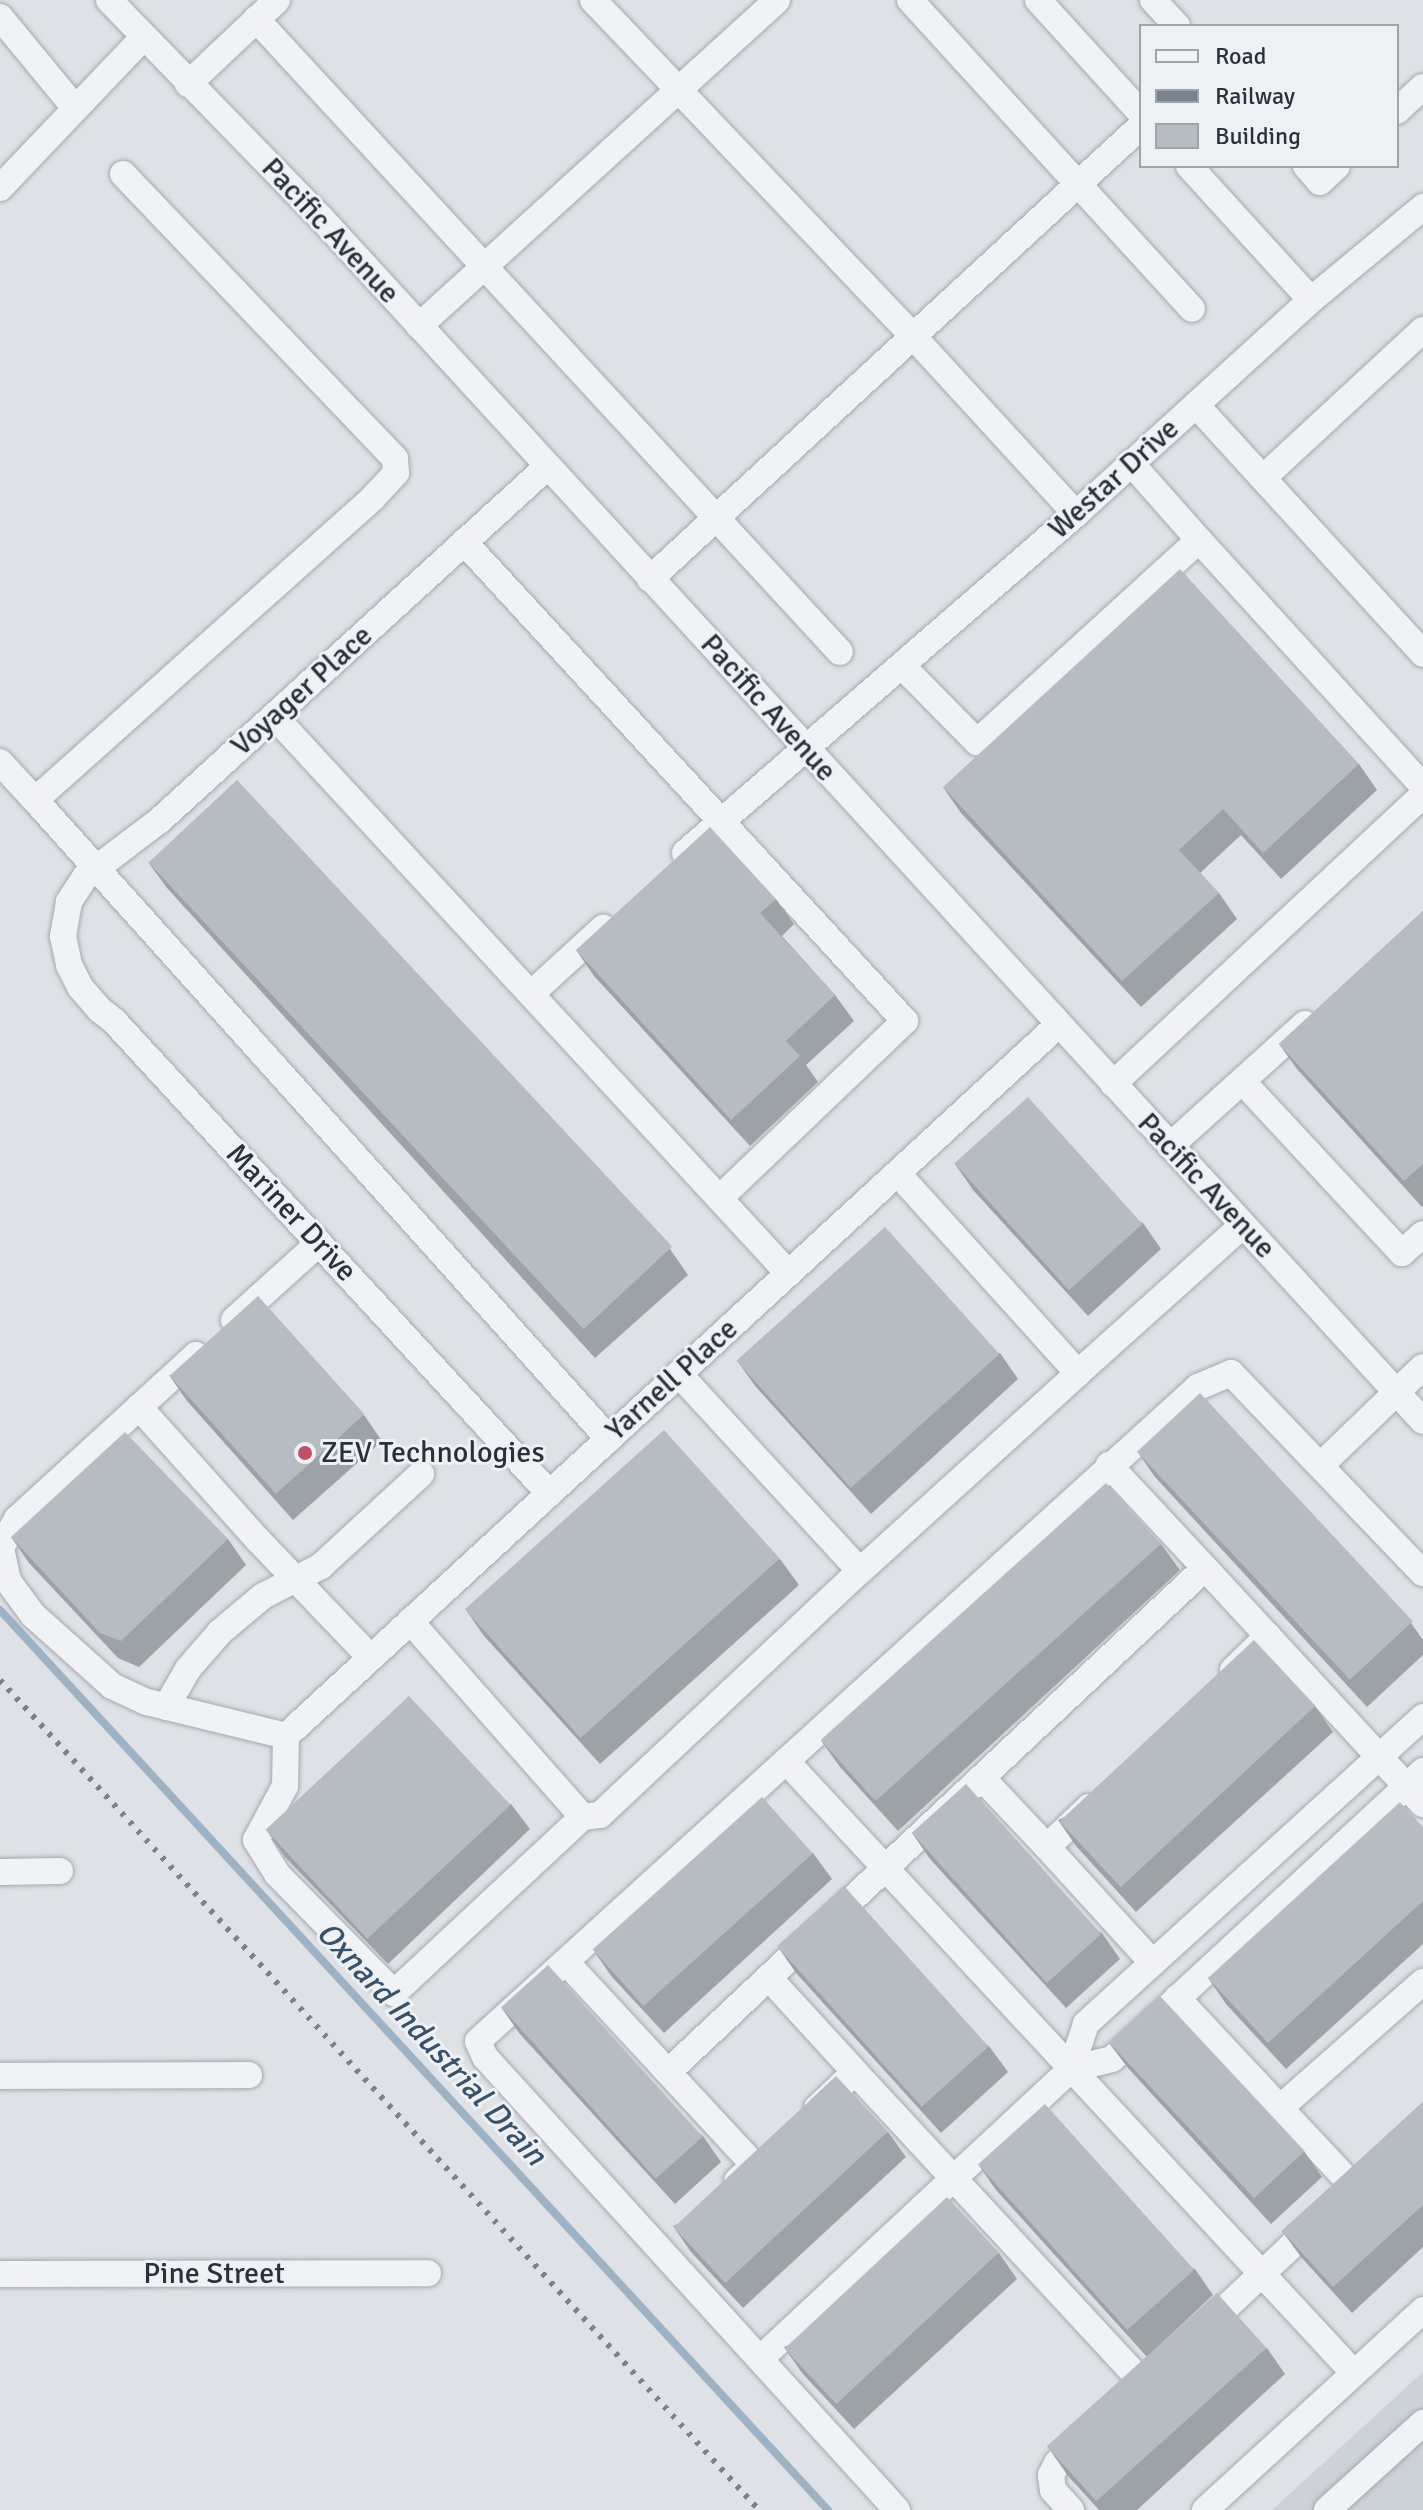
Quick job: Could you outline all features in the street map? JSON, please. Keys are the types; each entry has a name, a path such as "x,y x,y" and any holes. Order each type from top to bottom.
{"street":[{"name":"Pacific Avenue","path":"109,0 321,218 804,749 1423,1421"},
{"path":"188,84 277,0"},
{"path":"593,0 912,335 1076,514"},
{"path":"419,326 777,0"},
{"path":"910,0 1192,309"},
{"path":"1038,0 1139,111"},
{"path":"1153,0 1175,24"},
{"path":"0,17 75,108"},
{"path":"256,19 840,652"},
{"path":"0,188 143,38"},
{"path":"1399,109 1423,87"},
{"path":"650,579 1139,128"},
{"path":"1191,168 1311,300"},
{"path":"1308,168 1320,182 1335,168"},
{"path":"35,800 373,498 396,473 395,459 123,174"},
{"name":"Westar Drive","path":"666,871 1076,514 1311,300 1423,207"},
{"path":"1263,478 1423,330"},
{"path":"1196,405 1423,654"},
{"path":"1131,463 1423,786"},
{"name":"Voyager Place","path":"64,918 69,902 95,869 160,820 548,466"},
{"path":"902,666 977,742 1199,540"},
{"path":"464,542 905,1021 720,1198"},
{"path":"274,716 789,1274"},
{"path":"0,762 609,1439"},
{"path":"1113,1084 1423,795"},
{"path":"531,994 621,912"},
{"name":"Mariner Drive","path":"64,918 63,936 69,965 80,987 549,1493"},
{"path":"1170,1146 1321,1009"},
{"name":"Yarnell Place","path":"286,1736 1058,1025"},
{"path":"1242,1081 1402,1253 1423,1234"},
{"path":"898,1174 1078,1373"},
{"path":"319,1243 17,1519 1,1548 8,1581 33,1615 82,1664 112,1686 166,1707 286,1736 285,1786 256,1840 277,1874 394,1993 583,1817 600,1815 860,1571 1243,1225"},
{"path":"1321,1465 1423,1367"},
{"path":"897,2510 485,2057 478,2041 1198,1387 1231,1373 1423,1573"},
{"path":"679,1374 860,1571"},
{"path":"139,1407 371,1658"},
{"path":"1071,2069 1112,2059 1182,1993 1418,1787 1379,1757 1109,1465"},
{"path":"166,1707 188,1669 220,1632 263,1596 321,1566 421,1474"},
{"path":"668,2072 1205,1568"},
{"path":"410,1621 583,1817"},
{"path":"1213,1689 1268,1636"},
{"path":"760,2359 1071,2069 1086,2024 1423,1717"},
{"path":"786,1761 1354,2373"},
{"path":"982,1778 1156,1961 1280,2108 1354,2187"},
{"path":"1047,1847 1102,1795"},
{"path":"0,1872 60,1871"},
{"path":"566,1962 754,2165"},
{"path":"769,1978 1143,2383"},
{"path":"1280,2108 1423,1982"},
{"path":"799,2124 855,2072"},
{"path":"0,2076 249,2075"},
{"path":"720,2198 777,2144"},
{"path":"1187,2344 1377,2165"},
{"path":"662,2253 685,2231"},
{"name":"Pine Street","path":"0,2274 428,2273"},
{"path":"1205,2510 1423,2310"},
{"path":"1122,2403 1165,2364"},
{"path":"1071,2510 1053,2490 1051,2475 1057,2463 1100,2423"},
{"path":"1327,2510 1423,2423"}],"shaded area":[{"path":"1423,2372 1423,2510 1272,2510"}],"building":[{"path":"1180,569 1359,764 1263,853 1223,809 1179,850 1219,893 1122,981 943,787"},
{"path":"237,780 672,1247 584,1329 149,863"},
{"path":"710,827 776,899 760,913 835,995 786,1041 800,1056 731,1120 576,950"},
{"path":"1423,911 1423,1164 1404,1181 1279,1044"},
{"path":"1028,1097 1142,1224 1069,1290 954,1163"},
{"path":"885,1227 999,1354 851,1488 736,1361"},
{"path":"258,1296 364,1414 276,1494 170,1376"},
{"path":"1200,1393 1413,1621 1350,1680 1137,1452"},
{"path":"664,1430 780,1559 581,1738 465,1609"},
{"path":"125,1432 228,1539 121,1641 100,1633 11,1537"},
{"path":"1106,1483 1161,1544 876,1801 821,1740"},
{"path":"1254,1640 1315,1706 1121,1887 1059,1821"},
{"path":"409,1696 511,1805 367,1939 266,1830"},
{"path":"966,1784 1101,1934 1047,1983 912,1833"},
{"path":"762,1797 813,1853 643,2006 593,1950"},
{"path":"1400,1802 1423,1827 1423,1901 1268,2043 1208,1978"},
{"path":"844,1886 989,2047 922,2107 777,1946"},
{"path":"548,1965 703,2137 656,2179 501,2007"},
{"path":"1160,1996 1305,2151 1254,2198 1110,2043"},
{"path":"836,2076 888,2132 725,2283 674,2227"},
{"path":"1423,2102 1423,2205 1333,2287 1282,2231"},
{"path":"1045,2104 1194,2270 1127,2330 978,2164"},
{"path":"947,2197 999,2253 836,2404 785,2348"},
{"path":"1217,2293 1267,2348 1096,2501 1047,2446"}],"waterway":[{"name":"Oxnard Industrial Drain","path":"0,1610 828,2510"}],"railway":[{"path":"0,1680 759,2510"}],"place":[{"name":"ZEV Technologies","path":"305,1453"}]}
